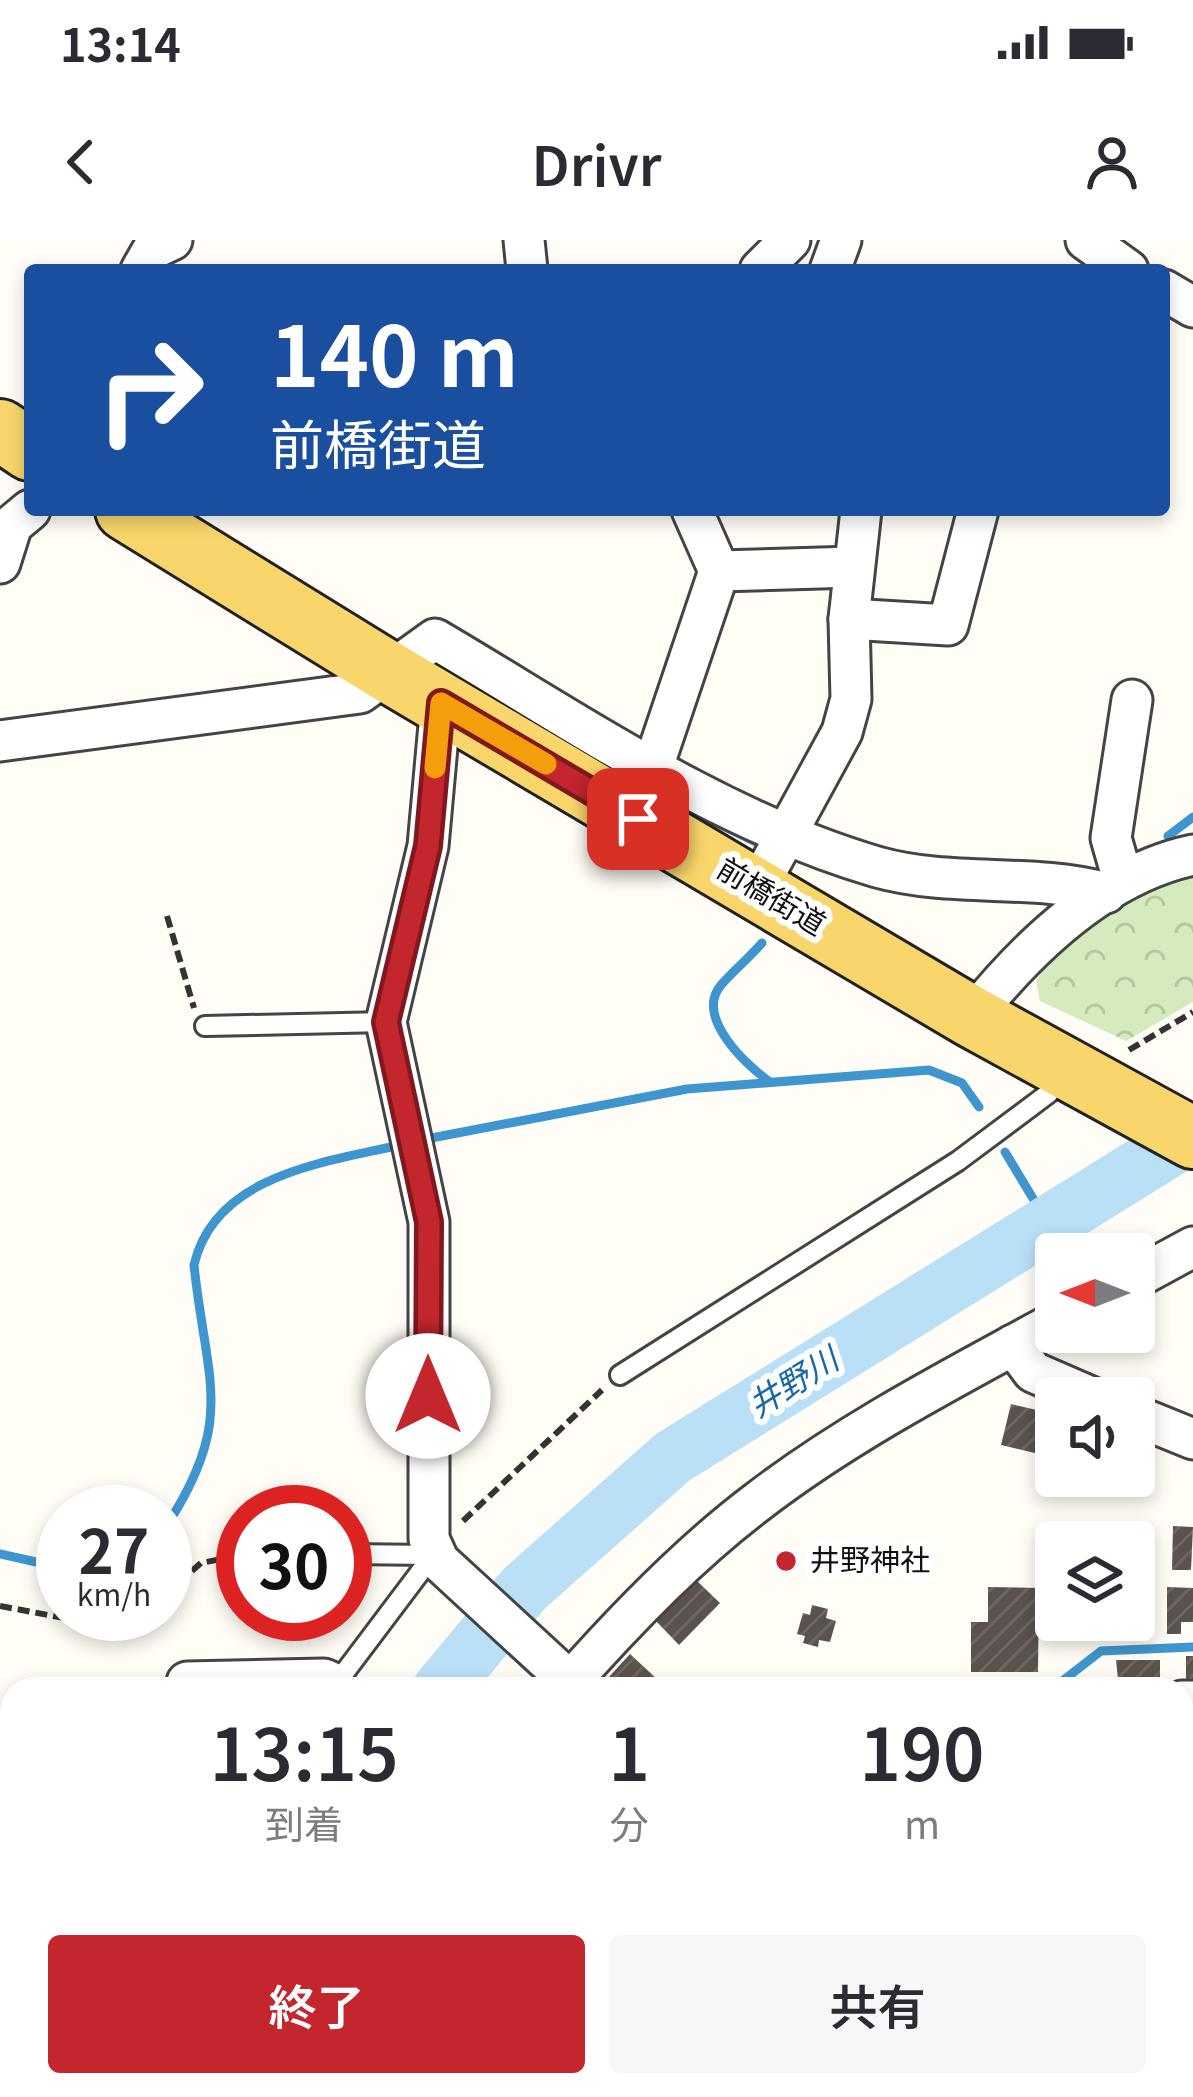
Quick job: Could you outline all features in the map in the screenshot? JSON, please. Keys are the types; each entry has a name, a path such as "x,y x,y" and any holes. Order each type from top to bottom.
{"main road":[{"name":"前橋街道","path":"135,516 387,671 972,1016 1096,1073 1193,1138"}],"street":[{"path":"144,264 153,249 172,240"},
{"path":"766,264 790,240"},
{"path":"1083,251 1114,264"},
{"path":"0,563 12,525 24,516"},
{"path":"653,767 719,572 695,516"},
{"path":"757,888 842,732 853,667 849,620 860,516"},
{"path":"849,620 948,625 976,516"},
{"path":"719,572 854,567"},
{"path":"0,741 360,693 435,640 653,767 788,834 878,867 928,877 1114,887"},
{"path":"1114,887 1111,838 1132,700"},
{"path":"441,703 428,846 386,1022 429,1222 441,1549 563,1677"},
{"path":"972,1016 1015,962 1114,887 1152,863 1193,855"},
{"path":"1155,1268 1193,1247"},
{"path":"575,1677 644,1605 757,1502 1035,1333"},
{"path":"1012,1345 1033,1372 1045,1377"},
{"path":"1155,1423 1193,1439"}],"lane":[{"path":"205,1026 386,1022"},
{"path":"620,1375 958,1160 1049,1093 1096,1073"},
{"path":"372,1553 441,1549"},
{"path":"342,1677 441,1549"}],"path":[{"path":"167,916 195,1013 205,1026"},
{"path":"1096,1073 1193,1012"},
{"path":"441,1549 620,1375"},
{"path":"0,1606 36,1613"}],"green space":[{"path":"1193,869 1193,1002 1126,1041 1040,1001 1036,981 1085,926 1125,899"}],"building":[{"path":"1011,1404 1035,1410 1035,1453 1001,1445"},
{"path":"1173,1526 1193,1527 1191,1570 1172,1570"},
{"path":"696,1580 720,1603 679,1645 656,1621"},
{"path":"988,1587 1035,1588 1038,1672 971,1672 971,1622 988,1622"},
{"path":"1167,1587 1193,1588 1193,1622 1181,1622 1181,1634 1167,1634"},
{"path":"812,1605 828,1609 826,1618 836,1621 830,1642 819,1640 818,1647 803,1643 805,1636 797,1634 803,1613 810,1615"},
{"path":"630,1654 655,1677 609,1677"},
{"path":"1186,1656 1193,1656 1193,1677 1186,1677"},
{"path":"1116,1660 1160,1660 1160,1677 1118,1677"}],"waterway":[{"path":"1168,836 1193,817"},
{"path":"715,822 770,849"},
{"path":"762,943 721,985 714,1011 727,1040 770,1082"},
{"path":"421,1140 687,1089 929,1070 962,1083 979,1107"},
{"name":"井野川","path":"451,1677 525,1588 673,1457 1193,1134"},
{"path":"189,1485 202,1457 211,1399 194,1265 206,1234 225,1210 279,1177 404,1144"},
{"path":"1005,1152 1049,1225"},
{"path":"0,1554 36,1562"},
{"path":"1067,1677 1101,1651 1193,1647"}],"slow traffic":[{"path":"435,768 441,703 546,764"}],"place":[{"name":"井野神社","path":"786,1561"}],"route":[{"path":"428,1396 429,1222 386,1022 428,846 441,703 638,819"}]}
